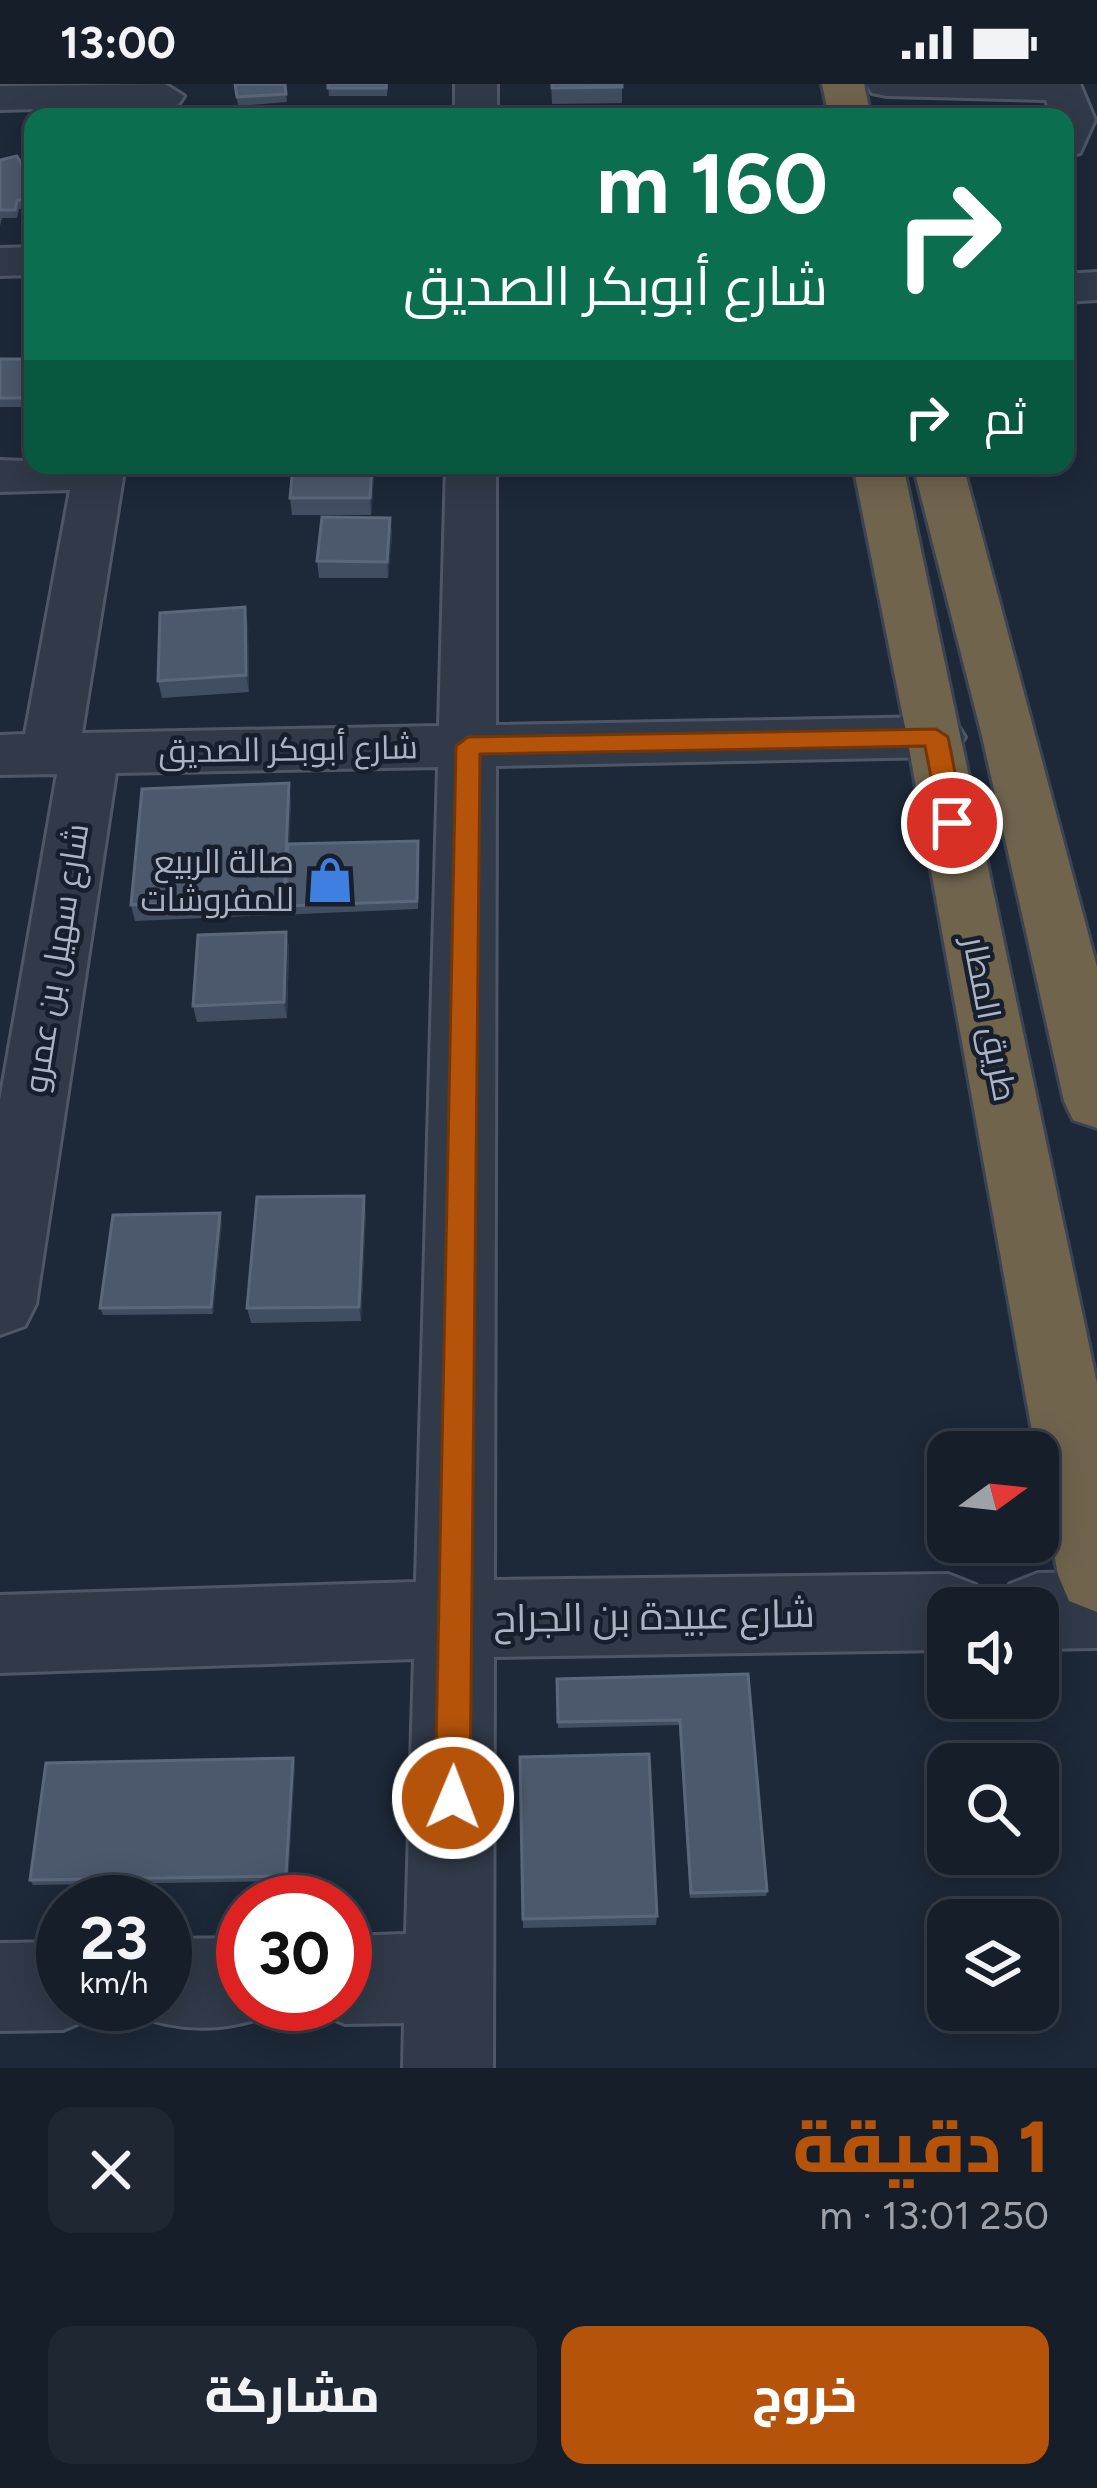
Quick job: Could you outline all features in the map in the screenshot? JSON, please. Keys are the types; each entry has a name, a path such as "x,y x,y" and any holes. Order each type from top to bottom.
{"highway":[{"name":"طريق المطار","path":"880,474 936,737 1097,1575"},
{"path":"940,474 1011,736 1097,1101"}],"street":[{"path":"887,84 1062,88 1070,108"},
{"path":"0,98 163,99"},
{"path":"0,476 33,474"},
{"name":"شارع سهيل بن عمرو","path":"0,1304 47,754 98,474"},
{"path":"448,2068 471,474"},
{"name":"شارع أبوبكر الصديق","path":"47,754 936,737"},
{"path":"1059,1611 1097,1610"},
{"name":"شارع عبيدة بن الجراح","path":"0,1634 457,1619 927,1612"},
{"path":"372,1979 448,1977"},
{"path":"0,1987 36,1986"}],"building":[{"path":"235,84 285,84 286,94 237,97"},
{"path":"328,84 386,84 386,88 328,88"},
{"path":"552,84 622,84 622,87 552,88"},
{"path":"17,156 24,168 24,200 17,200 15,210 0,210 0,160"},
{"path":"0,359 24,359 24,398 0,398"},
{"path":"292,474 371,474 370,498 290,498"},
{"path":"322,517 390,518 387,562 317,561"},
{"path":"245,607 246,675 158,681 160,613"},
{"path":"289,783 284,899 131,905 142,789"},
{"path":"418,841 417,901 285,906 288,844"},
{"path":"286,932 284,1002 193,1006 198,935"},
{"path":"364,1196 359,1307 247,1308 257,1197"},
{"path":"220,1213 211,1307 100,1308 113,1215"},
{"path":"748,1674 767,1891 691,1893 680,1720 558,1722 557,1679"},
{"path":"649,1754 657,1916 523,1919 520,1757"},
{"path":"293,1758 286,1875 36,1875 36,1880 30,1880 46,1763"}],"place":[{"name":"صالة الربيع للمفروشات","path":"330,880"}],"route":[{"path":"453,1798 468,746 936,737 952,823"}]}
